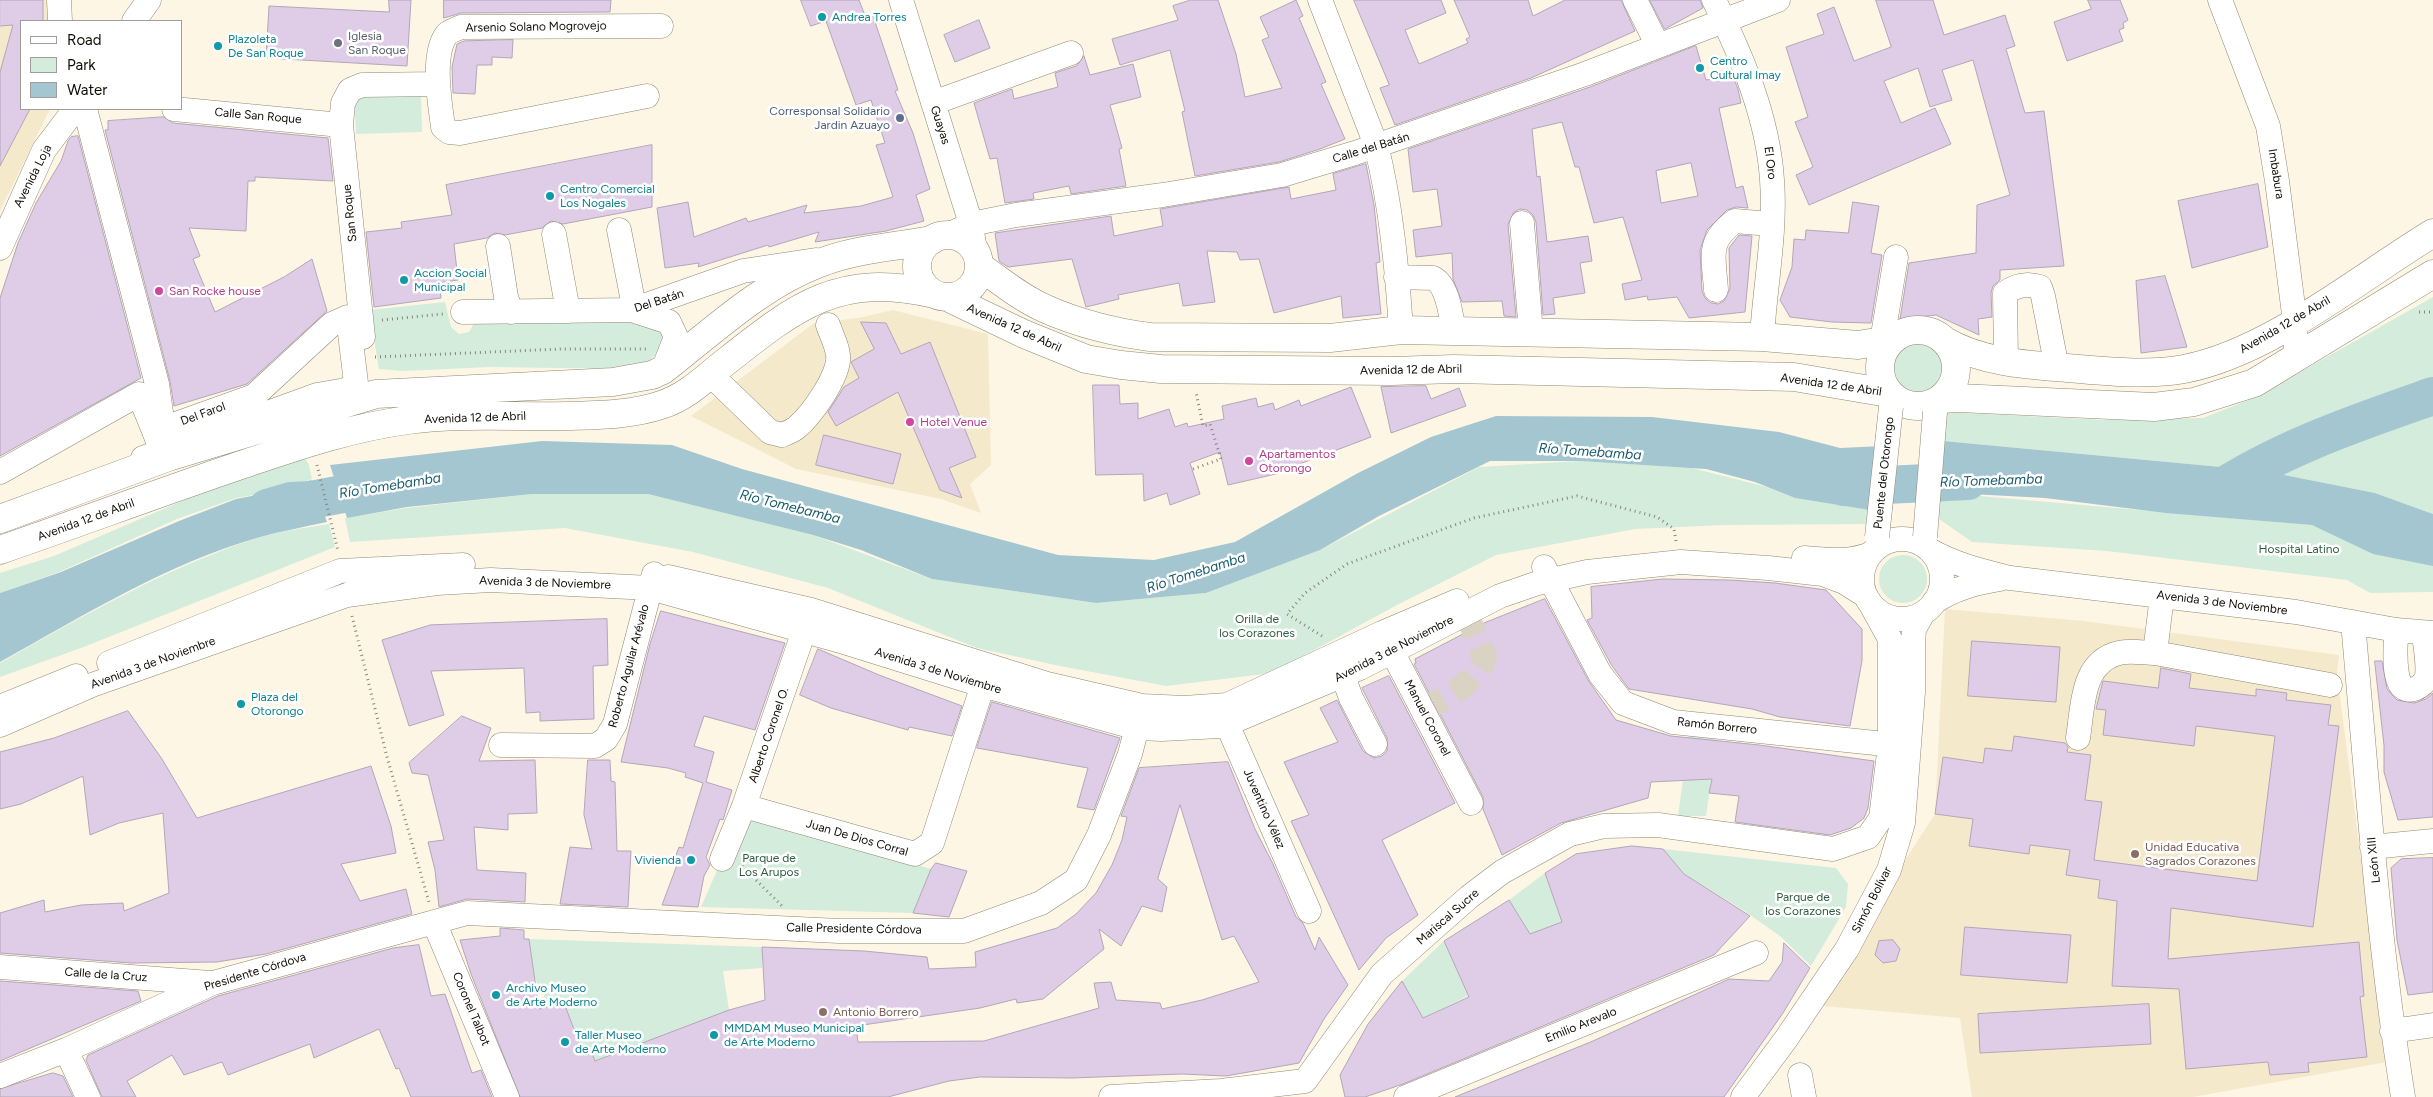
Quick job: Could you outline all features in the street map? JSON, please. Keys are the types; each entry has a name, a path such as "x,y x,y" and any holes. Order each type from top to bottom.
{"main road":[{"name":"Avenida 12 de Abril","path":"2433,233 2295,322 2245,350 2184,369 2136,373 2057,368 2006,361 1968,353 1936,334 1924,330 1912,330 1858,345 1762,337 1401,330 1330,338 1150,337 1126,334 1046,310 1020,294 977,259 964,240 950,233 920,252 917,268 922,284 941,296 1024,334 1086,359 1121,365 1194,369 1391,371 1454,369 1794,377 1913,406 1937,404 1959,398 2145,407 2194,402 2254,383 2433,274"},
{"path":"0,519 171,456 366,389 613,382 652,375 667,361 760,295 820,262 950,233"},
{"name":"Avenida 12 de Abril","path":"0,550 311,441 381,425 409,420 607,415 640,411 675,400 760,334 802,306 834,292 882,286 906,288 941,296 967,291 976,280 977,259"},
{"name":"Avenida 12 de Abril","path":"1890,399 1880,375 1882,356 1891,337"},
{"path":"1937,404 1951,387 1956,371 1952,350 1945,341"}],"street":[{"path":"59,0 60,20"},
{"path":"135,20 149,0"},
{"name":"Guayas","path":"900,0 933,103 950,233"},
{"path":"1320,0 1376,145 1391,214 1401,330"},
{"path":"1635,0 1658,46"},
{"name":"Calle del Batán","path":"950,233 1016,215 1163,195 1282,175 1411,135 1658,46 1719,10 1778,0"},
{"name":"Imbabura","path":"2220,0 2268,126 2295,322 2296,357"},
{"name":"El Oro","path":"1719,10 1754,93 1766,137 1773,181 1762,337"},
{"name":"Arsenio Solano Mogrovejo","path":"647,96 460,133 449,132 443,127 437,84 441,46 448,33 461,27 661,26"},
{"path":"933,103 1070,54"},
{"name":"San Roque","path":"381,425 366,389 366,359 341,125 343,103 350,90 362,85 437,84"},
{"name":"Avenida Loja","path":"0,248 44,150 74,110"},
{"name":"Del Farol","path":"85,110 157,384 160,415 171,456"},
{"name":"Calle San Roque","path":"182,110 341,125"},
{"path":"1716,290 1713,246 1723,230 1735,221 1754,220 1771,224"},
{"path":"1522,223 1531,333"},
{"path":"619,230 632,296 632,310 669,322 676,337 667,361"},
{"path":"554,234 568,311"},
{"path":"498,246 506,297 511,312"},
{"name":"Del Batán","path":"463,312 632,310 743,271 850,254"},
{"path":"1891,337 1896,257"},
{"path":"1396,277 1433,278 1438,280 1444,292 1454,332"},
{"path":"2006,361 2005,294 2012,288 2031,284 2040,287 2043,296 2057,368"},
{"name":"Del Farol","path":"348,317 366,389 316,395 176,446 173,425 254,396 332,324 348,317"},
{"path":"710,374 770,432 782,435 797,427 807,416 832,381 838,368 838,355 828,325"},
{"path":"0,472 140,394 162,451 0,512"},
{"name":"Puente del Otorongo","path":"1875,546 1890,399"},
{"path":"1927,544 1900,539 1875,546 1863,570 1862,579 1867,598 1876,608 1893,618 1904,619 1929,608 1939,594 1942,576 1936,558 1927,544 1937,404"},
{"name":"Avenida 3 de Noviembre","path":"1927,544 1946,560 2010,578 2296,612 2396,630 2429,633"},
{"name":"Avenida 3 de Noviembre","path":"1548,574 1584,558 1678,548 1699,548 1838,562 1856,560 1875,546"},
{"name":"Avenida 3 de Noviembre","path":"0,707 340,562 484,565 652,581 808,620 986,676 1047,684 1139,717 1162,729 1220,726 1227,714 1342,664 1494,585 1548,574 1587,572 1681,562 1768,568 1823,574 1844,582 1867,598"},
{"name":"Ramón Borrero","path":"1548,574 1600,674 1622,703 1673,722 1900,745"},
{"name":"Avenida 3 de Noviembre","path":"1929,608 1950,592 1976,583 2010,578"},
{"name":"Avenida 3 de Noviembre","path":"0,725 92,685 347,595 437,583 491,580 652,581"},
{"name":"Roberto Aguilar Arévalo","path":"500,745 595,746 606,739 615,724 652,581"},
{"path":"2155,653 2162,596"},
{"name":"Simón Bolívar","path":"1742,1097 1786,1039 1847,949 1889,870 1903,823 1900,745 1890,639 1867,598"},
{"name":"Simón Bolívar","path":"1833,848 1868,837 1881,818 1900,745 1914,629 1929,608"},
{"name":"Alberto Coronel O.","path":"724,854 744,806 808,620"},
{"name":"León XIII","path":"2353,622 2372,847 2392,1031 2402,1097"},
{"path":"2396,630 2396,662 2399,683 2409,689 2417,688 2424,683 2427,676 2429,633"},
{"name":"Manuel Coronel","path":"1387,642 1471,803"},
{"path":"2078,738 2087,682 2097,664 2106,657 2121,652 2155,653 2330,685"},
{"path":"1342,664 1351,698 1376,744"},
{"name":"Juan De Dios Corral","path":"744,806 915,854 932,843 986,676"},
{"name":"Juventino Vélez","path":"1227,714 1309,911"},
{"name":"Calle Presidente Córdova","path":"434,922 467,913 839,930 964,931 1041,903 1076,880 1099,835 1130,754 1139,717"},
{"name":"Mariscal Sucre","path":"1111,1097 1308,1089 1382,974 1469,897 1502,872 1570,834 1604,826 1658,825 1833,848"},
{"path":"2372,847 2433,841"},
{"name":"Presidente Córdova","path":"0,1076 66,1050 213,983 434,922"},
{"name":"Coronel Talbot","path":"434,922 507,1097"},
{"name":"Emilio Arevalo","path":"1406,1097 1756,953"},
{"name":"Calle de la Cruz","path":"0,967 213,983"},
{"path":"2392,1031 2433,1025"},
{"path":"66,1050 88,1097"}],"path":[{"path":"361,319 371,321 463,312"},
{"path":"366,359 562,349 661,350 667,361"},
{"path":"1193,469 1221,459 1210,424 1203,426 1194,369"},
{"path":"316,459 340,562"},
{"path":"1342,664 1339,646 1287,614 1305,593 1346,564 1474,518 1577,496 1657,517 1674,529 1678,548"},
{"path":"347,595 387,757 424,885"},
{"path":"724,854 785,909"}],"shaded area":[{"path":"0,0 49,0 50,20 20,20 20,110 50,110 0,211"},
{"path":"893,310 988,334 991,465 970,484 981,513 941,499 796,469 691,416 814,323 858,318"},
{"name":"Unidad Educativa Sagrados Corazones","path":"1945,609 2084,621 2339,655 2337,673 2387,1062 2193,1097 1972,1097 1960,1018 1823,1006 1883,894 1935,814"}],"green space":[{"path":"421,93 422,132 356,134 354,95"},
{"path":"2433,297 2433,514 2375,493 2264,471 1943,441 1945,412 2105,420 2203,418 2256,397"},
{"path":"445,302 451,327 459,334 469,332 477,318 630,322 657,326 663,336 661,350 650,360 629,369 489,367 404,371 379,369 369,310"},
{"path":"1918,334 1931,337 1943,344 1950,356 1953,369 1950,382 1943,394 1931,401 1918,404 1905,401 1893,394 1886,382 1883,369 1886,356 1893,344 1905,337"},
{"path":"303,455 309,465 312,479 282,490 236,498 177,519 59,572 0,593 0,573 54,556 245,474"},
{"name":"Orilla de los Corazones","path":"1580,461 1692,468 1767,487 1795,498 1872,510 1873,524 1723,525 1635,529 1496,555 1397,605 1272,673 1166,686 977,648 828,588 693,552 565,528 350,542 345,518 406,508 532,494 648,494 813,535 932,579 1096,603 1206,593 1320,550 1479,467"},
{"name":"Hospital Latino","path":"1934,492 2312,525 2433,562 2433,592 2370,593 2347,580 2107,551 1972,542 1932,514"},
{"path":"329,524 335,547 81,648 0,677 0,663 158,578 223,550 257,538"},
{"path":"1903,555 1912,557 1920,562 1925,570 1927,579 1925,588 1920,596 1912,601 1903,603 1894,601 1886,596 1881,588 1879,579 1881,570 1886,562 1894,557"},
{"path":"1689,735 1717,739 1706,816 1678,816"},
{"name":"Parque de Los Arupos","path":"743,811 931,869 913,913 701,907"},
{"name":"Parque de los Corazones","path":"1663,849 1836,868 1848,884 1846,907 1811,966 1780,936 1743,910 1684,874"},
{"path":"1545,873 1562,922 1530,934 1509,900"},
{"path":"529,939 762,947 762,968 723,971 729,1010 595,1061 591,1051 583,1053 564,1003 547,1002 535,979"},
{"path":"1444,941 1468,996 1423,1018 1402,981"}],"water":[{"path":"1496,416 1652,417 1779,432 1840,448 1882,446 1876,511 1795,498 1755,482 1706,469 1580,461 1490,461 1379,516 1320,550 1206,593 1096,603 932,579 861,550 813,535 648,494 532,494 407,507 347,518 330,465 542,441 672,445 742,469 1058,555 1154,560 1235,542 1358,473 1431,437"},
{"path":"1943,441 2264,471 2375,493 2433,514 2433,566 2373,554 2312,525 2166,513 2045,498 1934,492"},
{"path":"311,480 327,522 260,537 192,561 94,609 0,662 0,593 61,572 179,521 236,499 283,490"}],"building":[{"path":"0,0 43,0 43,20 20,20 20,110 29,110 0,166 0,72 13,25 0,26"},
{"name":"Iglesia San Roque","path":"389,0 411,0 407,66 266,58 269,6 389,12"},
{"path":"444,0 611,0 610,12 461,13 444,18"},
{"path":"801,0 859,0 866,18 873,16 898,90 895,91 913,133 930,189 916,195 924,221 886,231 815,242 819,232 769,247 768,245 698,267 699,263 665,268 657,208 688,202 694,237 746,218 748,222 807,205 804,213 861,206 893,197 876,145 885,143 871,100 856,105 826,21 811,26"},
{"path":"1191,0 1218,0 1236,54 1245,97 1282,88 1262,40 1269,37 1260,17 1296,0 1303,16 1299,18 1326,82 1321,84 1345,139 1279,162 1195,176 1182,112 1185,111 1170,50 1120,65 1112,39 1178,20 1173,6"},
{"path":"1354,0 1441,0 1446,13 1405,30 1419,64 1468,43 1466,39 1470,37 1454,0 1528,0 1533,16 1565,0 1621,0 1635,31 1531,78 1395,125 1380,88 1389,85"},
{"path":"1650,0 1700,0 1703,8 1665,29"},
{"path":"1876,0 1933,0 1944,35 2005,15 2015,46 2006,49 2025,113 2044,111 2064,266 2000,270 2000,280 1993,286 1991,293 1992,317 1978,319 1979,335 1936,315 1900,319 1909,263 1976,253 1977,205 2010,195 1973,60 1942,70 1952,100 1930,107 1918,68 1884,81 1901,123 1935,108 1951,144 1809,205 1796,175 1813,167 1795,122 1808,117 1786,47 1824,34 1817,14 1834,7 1854,61 1891,47"},
{"path":"2088,0 2120,0 2128,20 2123,23 2124,28 2119,30 2123,41 2067,61 2054,22 2091,9"},
{"path":"979,20 990,48 955,62 944,35"},
{"path":"513,40 512,58 492,57 492,65 477,65 475,94 453,93 452,67 457,44 464,41"},
{"path":"1696,46 1706,80 1732,74 1741,103 1719,108 1736,188 1743,186 1748,208 1736,207 1727,210 1707,230 1700,250 1702,291 1705,298 1711,303 1718,304 1724,301 1730,289 1729,248 1739,235 1752,236 1745,312 1689,318 1677,297 1648,300 1647,296 1625,300 1622,284 1642,280 1623,217 1594,223 1579,167 1575,167 1562,122 1532,129 1537,177 1540,176 1547,242 1588,236 1592,261 1580,263 1585,293 1553,298 1555,314 1543,315 1536,222 1533,215 1527,210 1520,209 1514,212 1508,224 1516,317 1504,316 1502,301 1462,302 1453,279 1452,253 1416,257 1413,230 1442,226 1437,189 1413,192 1408,149 1590,87","holes":["1691,163 1698,196 1661,203 1656,171"]},
{"path":"1084,56 1090,75 1133,64 1141,97 1110,105 1122,148 1119,149 1126,186 1071,194 1069,186 1033,193 1034,199 1005,203 997,158 990,159 974,103 1012,89 1014,99 1058,87 1055,73 1076,66"},
{"path":"164,117 173,123 328,138 333,181 255,177 255,181 248,181 246,231 189,228 200,256 193,259 215,312 284,277 312,259 327,311 247,384 174,406 170,381 105,130 108,130 108,121"},
{"path":"78,136 141,378 0,456 0,298 18,243 36,203 61,161 68,141 71,137"},
{"name":"Centro Comercial Los Nogales","path":"652,145 652,207 563,224 551,221 542,228 505,235 495,233 487,238 454,244 458,280 439,283 441,298 374,307 366,232 402,228 401,222 452,215 446,185"},
{"path":"1366,164 1374,205 1380,262 1376,263 1381,314 1343,318 1341,296 1274,313 1259,259 1240,260 1237,252 1207,251 1215,302 1183,306 1179,283 1118,295 1119,299 1086,307 1072,259 1008,267 999,261 995,233 1111,216 1114,236 1163,226 1160,209 1289,187 1291,199 1336,190 1333,174"},
{"path":"2258,184 2268,247 2192,268 2178,201"},
{"path":"1853,202 1879,206 1871,253 1882,255 1871,323 1832,322 1790,317 1780,300 1792,267 1794,239 1805,240 1806,230 1848,233"},
{"path":"2165,276 2187,347 2141,353 2136,281"},
{"path":"861,322 886,323 901,354 930,342 976,457 949,468 962,498 940,490 898,392 836,426 828,412 844,387 859,378 851,362 874,349"},
{"path":"1093,385 1119,385 1120,404 1138,403 1138,419 1169,409 1175,427 1187,423 1188,427 1224,419 1222,406 1256,398 1258,407 1273,403 1275,410 1299,400 1301,406 1351,387 1371,437 1289,468 1289,471 1228,485 1220,452 1190,463 1200,494 1170,505 1167,493 1144,501 1143,474 1096,475"},
{"path":"1426,386 1431,399 1459,388 1466,406 1391,433 1381,387"},
{"path":"824,435 901,454 893,484 816,465"},
{"path":"1663,579 1775,583 1826,590 1862,629 1862,661 1850,726 1780,717 1752,709 1629,689 1612,666 1587,620 1592,618 1591,587"},
{"path":"1545,599 1588,680 1616,720 1671,736 1759,745 1874,761 1868,808 1864,818 1851,828 1830,835 1735,822 1739,796 1709,793 1712,779 1651,782 1648,798 1561,823 1502,855 1483,809 1483,797 1414,664 1416,663 1415,659 1484,623"},
{"path":"661,611 785,643 755,730 704,716 694,746 714,752 706,782 732,790 723,820 720,819 706,857 710,865 704,876 698,907 662,905 677,865 673,863 679,847 683,848 703,783 685,777 686,773 668,768 621,762 650,644"},
{"path":"607,619 608,665 593,666 594,719 540,721 540,712 526,713 524,668 431,671 444,715 409,726 382,640 430,625"},
{"path":"1972,641 2060,647 2056,702 1968,696"},
{"path":"818,649 879,675 962,706 952,736 909,727 908,730 831,708 800,695"},
{"path":"2375,661 2382,661 2387,689 2397,700 2414,703 2426,699 2433,693 2433,817 2398,820 2384,772 2384,746"},
{"path":"2161,668 2191,674 2189,688 2256,696 2256,689 2287,693 2286,700 2331,705 2328,725 2339,726 2313,927 2171,908 2168,959 2359,942 2364,996 2360,997 2367,1057 2308,1063 2309,1072 2270,1075 2268,1062 2186,1069 2179,989 2112,986 2117,901 2098,898 2100,880 2066,875 2070,850 2030,845 2029,854 1969,846 1973,819 1935,814 1943,757 1983,763 1985,748 2012,751 2014,736 2065,743 2068,747 2067,752 2091,755 2085,800 2102,802 2094,860 2257,881 2275,736 2196,726 2194,746 2103,735 2106,710 2096,709 2103,681 2158,688"},
{"path":"1389,676 1455,803 1382,840 1418,915 1386,938 1359,970 1291,821 1309,815 1284,762 1338,742 1320,708 1337,700 1363,751 1374,758 1382,756 1387,751 1387,738 1362,688"},
{"path":"992,702 1120,738 1094,810 1077,807 1088,768 977,748"},
{"path":"128,711 162,759 197,818 371,766 391,826 396,853 341,864 360,901 406,889 412,914 266,954 217,962 131,963 0,953 0,913 44,900 45,912 81,905 123,903 124,911 169,893 163,813 119,823 90,835 83,776 21,804 0,809 0,752 54,738"},
{"path":"462,716 491,728 479,761 535,760 537,813 508,814 508,830 474,827 477,870 526,873 525,902 467,899 439,907 435,870 428,842 444,840 428,775 412,773 409,763"},
{"path":"588,760 610,760 611,781 615,782 617,851 631,851 628,907 560,904 570,847 592,849 584,815"},
{"path":"1228,762 1255,829 1273,864 1296,917 1303,923 1315,950 1319,937 1348,985 1324,1019 1299,1063 1226,1076 1182,1074 1071,1078 980,1077 949,1081 888,1097 520,1097 471,974 460,940 500,936 500,928 524,930 524,939 529,939 539,1009 564,1003 583,1053 591,1051 595,1061 729,1010 765,1000 762,947 864,951 927,957 929,969 976,967 975,952 1057,928 1076,914 1096,893 1112,865 1122,840 1127,817 1121,816 1139,768","holes":["1180,805 1222,940 1234,936 1259,982 1202,1000 1162,1009 1160,1003 1116,1000 1111,982 1094,983 1099,1008 984,1041 858,1042 856,1026 980,1008 1016,999 1017,1003 1043,999 1104,949 1099,929 1121,946 1142,906 1162,912 1167,887 1158,879"]},
{"path":"1632,846 1663,849 1684,874 1750,916 1714,955 1403,1084 1365,1097 1345,1097 1340,1075 1368,1024 1402,981 1423,1018 1469,997 1444,941 1509,900 1530,934 1562,922 1545,873 1576,854"},
{"path":"2433,858 2433,992 2408,995 2397,940 2391,868 2401,859"},
{"path":"936,863 967,871 949,917 913,913 931,869"},
{"path":"1965,927 2071,935 2067,983 1961,975"},
{"path":"1893,940 1900,949 1896,961 1883,963 1875,955 1879,941"},
{"path":"1784,943 1810,968 1783,1013 1724,1097 1455,1097 1593,1041 1729,979 1769,981 1782,962"},
{"path":"419,945 431,996 445,994 472,1073 481,1070 492,1097 411,1097 399,1068 396,1069 379,1029 314,1058 310,1044 228,1075 222,1062 184,1075 172,1055 127,1081 136,1097 102,1097 86,1060 88,1055 218,996 393,948"},
{"path":"0,981 138,991 141,1001 0,1061"},
{"path":"2149,1004 2151,1044 1980,1053 1978,1014"},
{"path":"53,1073 63,1076 73,1097 0,1097 0,1089"}],"waterway":[{"path":"2210,495 2263,464 2318,438 2433,396"},
{"name":"Río Tomebamba","path":"1844,487 1968,481"},
{"name":"Río Tomebamba","path":"267,508 291,501 311,500 390,485"}],"tunnel":[{"path":"1423,711 1459,689 1475,675 1485,657 1466,613"}],"place":[{"name":"Andrea Torres","path":"822,17"},
{"name":"Iglesia San Roque","path":"338,43"},
{"name":"Plazoleta De San Roque","path":"218,46"},
{"name":"Centro Cultural Imay","path":"1700,68"},
{"name":"Corresponsal Solidario Jardin Azuayo","path":"900,118"},
{"name":"Centro Comercial Los Nogales","path":"550,196"},
{"name":"Accion Social Municipal","path":"404,280"},
{"name":"San Rocke house","path":"159,291"},
{"name":"Hotel Venue","path":"910,422"},
{"name":"Apartamentos Otorongo","path":"1249,461"},
{"name":"Plaza del Otorongo","path":"241,704"},
{"name":"Unidad Educativa Sagrados Corazones","path":"2135,854"},
{"name":"Vivienda","path":"691,860"},
{"name":"Archivo Museo de Arte Moderno","path":"496,995"},
{"name":"Antonio Borrero","path":"823,1012"},
{"name":"MMDAM Museo Municipal de Arte Moderno","path":"714,1035"},
{"name":"Taller Museo de Arte Moderno","path":"565,1042"}]}
